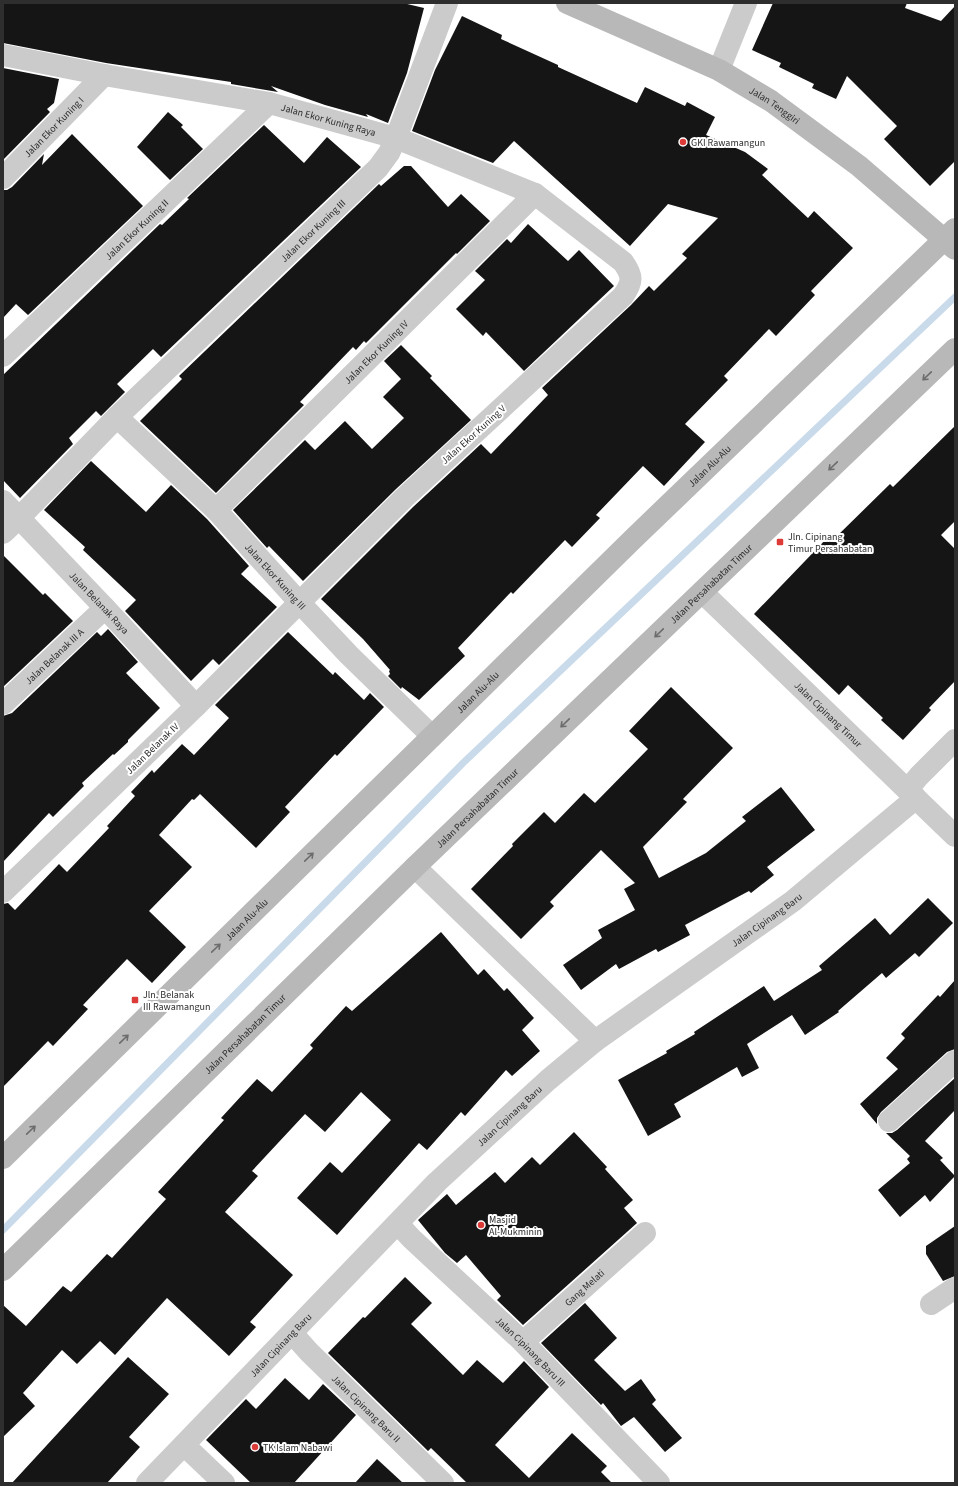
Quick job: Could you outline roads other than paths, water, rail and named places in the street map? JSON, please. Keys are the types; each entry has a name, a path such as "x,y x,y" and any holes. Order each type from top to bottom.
{"street":[{"name":"Jalan Ekor Kuning III","path":"3,533 20,518 117,417 378,168 389,153 396,138 447,3"},
{"name":"Jalan Tenggiri","path":"567,3 719,70 771,101 859,166 952,239"},
{"path":"719,70 746,3"},
{"name":"Jalan Ekor Kuning Raya","path":"3,55 104,76 269,103 396,138 535,194 623,262"},
{"name":"Jalan Ekor Kuning I","path":"3,178 104,76"},
{"name":"Jalan Ekor Kuning II","path":"3,356 269,103"},
{"name":"Jalan Ekor Kuning IV","path":"216,510 535,194"},
{"name":"Jalan Alu-Alu","path":"3,1158 626,546 952,239"},
{"name":"Jalan Ekor Kuning V","path":"300,602 404,498 623,296 631,282 630,271 623,262"},
{"name":"Jalan Persahabatan Timur","path":"3,1270 415,867 955,349"},
{"name":"Jalan Ekor Kuning III","path":"117,417 216,510 350,655 432,736"},
{"name":"Jalan Belanak Raya","path":"3,501 196,706"},
{"name":"Jalan Cipinang Timur","path":"702,592 955,836"},
{"name":"Jalan Belanak IV","path":"3,892 196,706 300,602"},
{"name":"Jalan Belanak III A","path":"3,704 105,608"},
{"name":"Jalan Cipinang Baru","path":"147,1483 437,1182 548,1080 595,1041 793,901 912,794 919,776 955,740"},
{"path":"415,867 595,1041"},
{"path":"889,1121 955,1061"},
{"name":"Jalan Cipinang Baru III","path":"398,1224 412,1239 524,1342 659,1483"},
{"name":"Gang Melati","path":"524,1342 646,1233"},
{"path":"931,1304 955,1288"},
{"name":"Jalan Cipinang Baru II","path":"292,1333 309,1352 443,1483"},
{"path":"184,1445 224,1483"}],"waterway":[{"path":"3,1230 463,763 955,297"}],"place":[{"name":"GKI Rawamangun","path":"683,142"},
{"name":"Jln. Cipinang Timur Persahabatan","path":"780,542"},
{"name":"Jln. Belanak III Rawamangun","path":"135,1000"},
{"name":"Masjid Al-Mukminin","path":"481,1225"},
{"name":"TK Islam Nabawi","path":"255,1447"}]}
